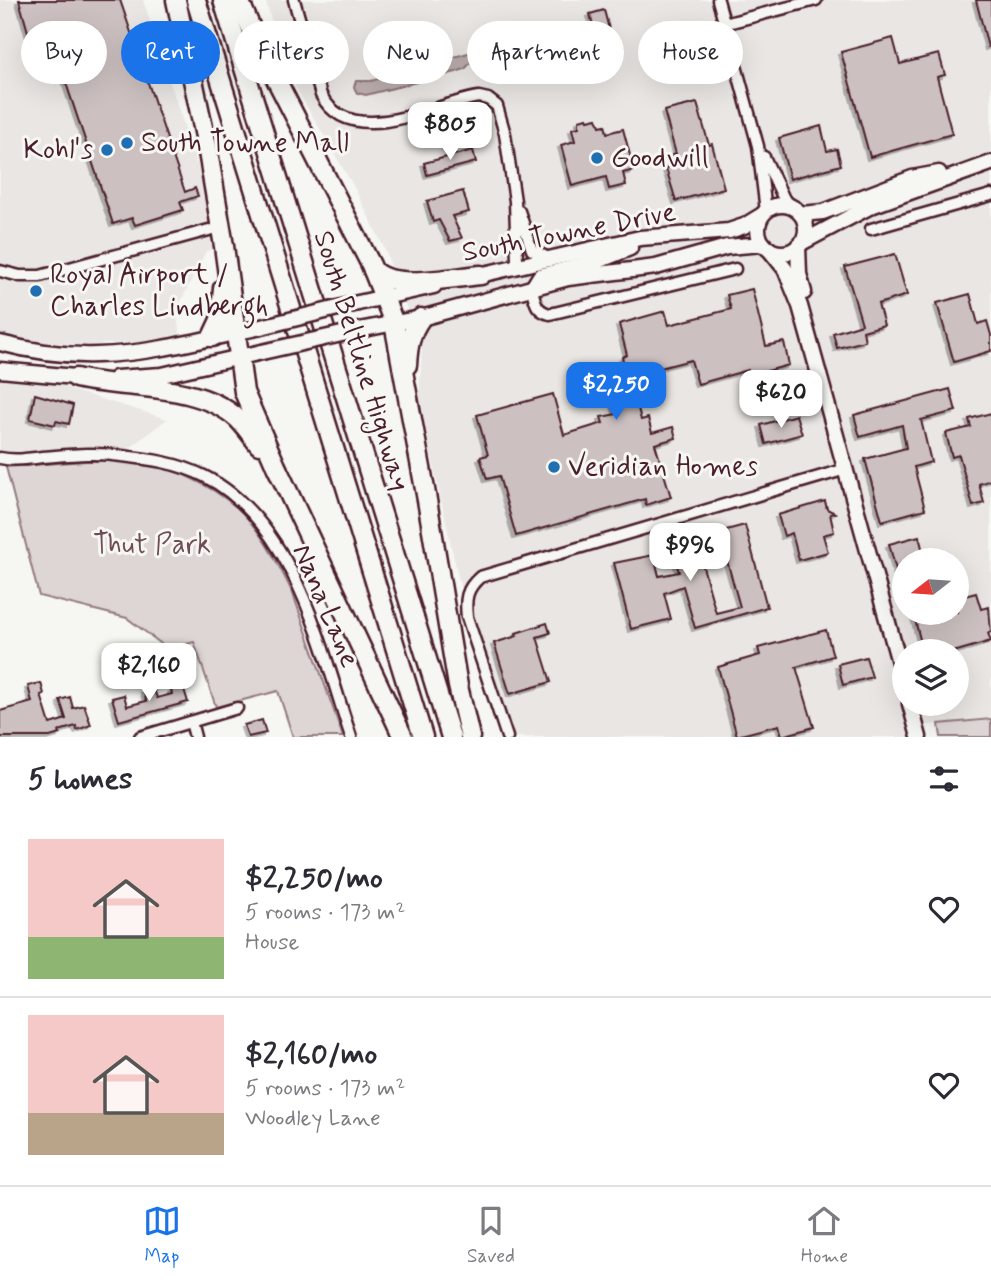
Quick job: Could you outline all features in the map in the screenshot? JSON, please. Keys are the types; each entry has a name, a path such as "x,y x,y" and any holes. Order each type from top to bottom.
{"highway":[{"path":"176,0 207,146 244,391 275,466 402,737"},
{"name":"South Beltline Highway","path":"196,0 424,737"},
{"name":"South Beltline Highway","path":"223,0 451,737"},
{"path":"239,0 257,42 373,270 394,323 458,686 470,737"},
{"path":"212,337 220,320 224,246"},
{"path":"373,270 379,276 393,280 481,275"},
{"path":"405,389 408,345 412,329 421,318"},
{"path":"76,378 100,384 186,393 215,404 238,419 275,466"}],"street":[{"path":"294,0 321,95 333,110 345,117 356,122 377,123 468,99 485,98 493,102 500,113 506,134 515,201 515,267"},
{"path":"718,0 723,21"},
{"path":"736,21 816,0"},
{"path":"741,84 758,146 783,199 798,212 806,227 800,245 799,274 811,318 809,338"},
{"path":"758,146 764,213 758,230 766,247 785,269 793,286 893,639"},
{"path":"764,213 777,205 798,212 823,212 912,178 984,165"},
{"path":"766,247 781,253 871,206 984,165"},
{"path":"871,229 991,195"},
{"path":"515,201 532,250 552,259"},
{"name":"South Towne Drive","path":"0,343 32,351 94,355 132,353 257,328 653,237 729,231 744,226 764,213"},
{"path":"0,271 20,276 40,276 209,230"},
{"path":"653,237 598,261 540,276 532,289 536,306 542,312 550,314 735,269"},
{"name":"South Towne Drive","path":"0,370 76,378 162,375 421,318 575,277 656,267 727,247 766,247"},
{"name":"Nana Lane","path":"0,458 95,453 165,462 204,476 244,503 274,542 297,585 310,615 351,737"},
{"path":"507,737 467,617 467,592 478,580 507,568 846,469"},
{"path":"140,737 237,708"},
{"path":"913,716 919,737"},
{"path":"191,722 195,737"}],"shaded area":[{"name":"South Towne Mall","path":"0,0 143,0 150,21 121,21 121,84 170,84 197,165 205,174 218,248 206,251 176,311 180,335 140,342 84,345 33,341 0,334"},
{"path":"265,0 991,0 991,719 917,726 919,737 507,737 467,617 419,400 422,350 384,247 354,187 294,84 349,84 349,21 272,21"},
{"path":"467,53 467,67 453,73 453,57"},
{"path":"356,81 363,81 363,84 409,84 366,95 357,93 354,87"},
{"path":"0,370 50,375 71,390 167,419 120,455 0,458"}],"green space":[{"name":"Thut Park","path":"128,460 167,469 201,483 245,515 271,552 293,594 343,737 293,737 278,691 216,707 194,642 168,649 127,618 39,596 6,467"},
{"path":"991,719 991,737 941,737 939,724"}],"building":[{"name":"South Towne Mall","path":"19,0 120,0 127,21 121,21 121,84 148,84 185,192 195,188 198,196 180,202 183,210 135,225 132,218 113,224 66,84 107,84 107,21 25,21"},
{"path":"976,0 991,0 991,46 988,47"},
{"path":"604,10 607,21 592,21 590,14"},
{"path":"893,38 900,64 939,54 945,75 937,77 952,134 870,157 841,52"},
{"path":"697,103 724,188 676,201 666,168 675,166 672,155 676,154 664,111"},
{"name":"Goodwill","path":"597,118 600,126 605,125 607,133 623,129 634,170 623,173 626,185 609,189 606,177 572,186 561,145 575,141 572,129 579,127 579,120"},
{"path":"821,126 827,151 837,149 841,165 790,179 779,138"},
{"path":"473,150 476,162 427,175 424,163"},
{"path":"463,191 469,212 452,216 462,238 450,241 439,220 433,222 427,201"},
{"path":"895,254 907,295 878,304 884,325 863,331 865,341 837,348 833,333 862,324 845,267"},
{"path":"752,289 766,346 784,342 789,365 749,376 748,370 698,384 691,360 637,374 645,402 637,404 641,420 648,418 652,433 673,427 676,438 655,444 671,497 646,505 645,499 516,536 499,476 487,479 480,457 488,455 477,415 553,394 564,435 603,423 601,417 617,414 611,393 631,387 622,357 627,355 619,324 665,311 669,325 731,309 727,295"},
{"path":"970,294 978,324 987,321 991,335 991,351 954,362 937,303"},
{"path":"950,389 956,411 921,420 931,462 914,467 925,509 882,521 865,459 906,448 902,425 860,437 854,415"},
{"path":"35,394 73,405 69,424 56,421 55,425 30,419"},
{"path":"991,413 991,480 979,484 984,503 973,506 959,455 952,457 946,433 971,427 969,419"},
{"path":"796,415 802,434 766,444 761,425"},
{"path":"825,501 827,509 835,513 830,514 834,532 823,535 828,552 799,560 792,533 784,536 778,515"},
{"path":"745,525 767,607 695,628 683,586 664,593 671,619 631,629 614,563 654,555 659,576 679,572 671,544 695,538 716,613 740,607 719,532"},
{"path":"919,536 922,548 892,548 892,555 889,544"},
{"path":"976,593 981,609 989,607 991,632 988,633 991,641 969,647 969,639 920,639 916,625 970,625 970,595"},
{"path":"547,623 550,633 537,637 551,682 510,694 494,643"},
{"path":"826,630 833,656 796,667 814,727 782,736 779,725 737,736 718,667 760,655 758,648"},
{"path":"866,657 872,677 843,685 838,664"},
{"path":"41,683 44,694 41,695 50,724 66,719 60,700 70,697 73,708 84,705 91,725 77,730 76,726 50,737 0,737 0,711 32,702 28,686"},
{"path":"183,686 188,702 119,721 112,698 124,695 127,706 146,701 144,690 153,687 157,698 172,694 171,689"},
{"path":"262,720 266,733 248,737 244,725"}],"place":[{"name":"South Towne Mall","path":"127,143"},
{"name":"Kohl's","path":"107,150"},
{"name":"Goodwill","path":"597,158"},
{"name":"Royal Airport / Charles Lindbergh","path":"36,291"},
{"name":"Veridian Homes","path":"554,467"}]}
